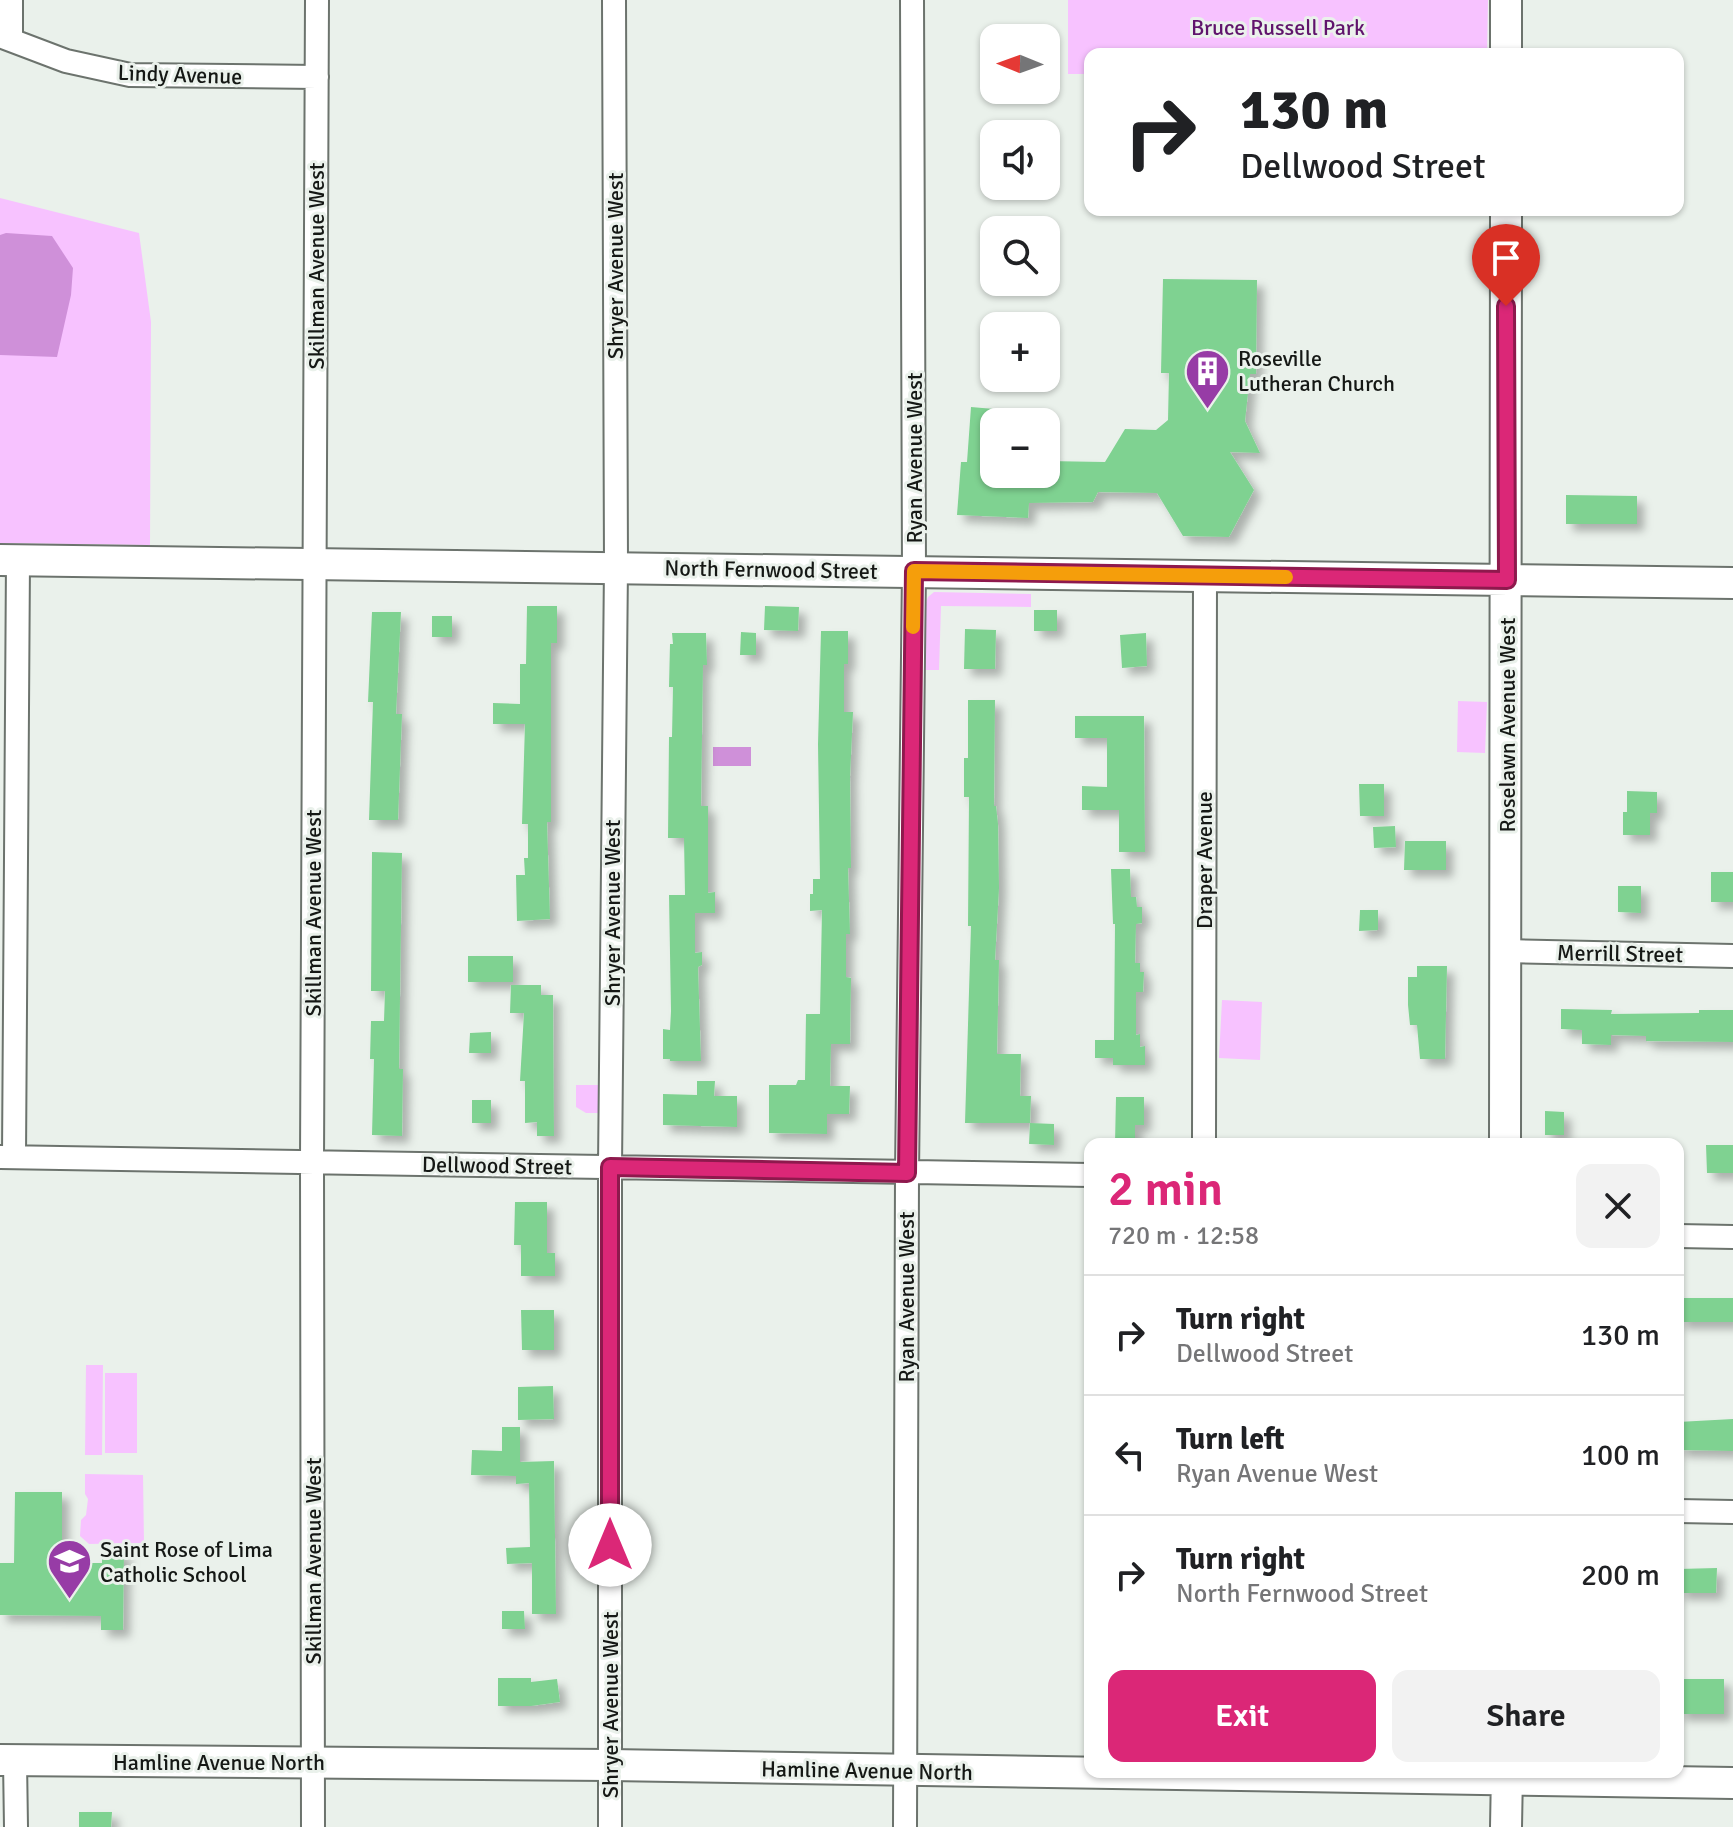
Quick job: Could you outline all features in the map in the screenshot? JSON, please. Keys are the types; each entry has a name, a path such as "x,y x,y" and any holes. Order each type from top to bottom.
{"street":[{"path":"6,38 11,0"},
{"name":"Skillman Avenue West","path":"313,1827 312,1163 317,0"},
{"name":"Shryer Avenue West","path":"610,1827 610,1167 616,566 614,0"},
{"name":"Ryan Avenue West","path":"905,1827 907,1173 914,571 912,0"},
{"path":"1506,0 1506,48"},
{"name":"Lindy Avenue","path":"6,38 66,61 130,75 317,77"},
{"name":"Roselawn Avenue West","path":"1505,1138 1506,216"},
{"path":"7,1157 9,560"},
{"name":"North Fernwood Street","path":"9,560 1733,583"},
{"name":"Draper Avenue","path":"1204,1138 1205,575"},
{"name":"Merrill Street","path":"1506,951 1733,956"},
{"name":"Dellwood Street","path":"7,1157 1084,1175"},
{"path":"1684,1236 1733,1237"},
{"path":"1684,1511 1733,1512"},
{"path":"8,1760 16,1827"},
{"name":"Hamline Avenue North","path":"8,1760 1084,1772"},
{"path":"1506,1827 1507,1778"},
{"name":"Hamline Avenue North","path":"1572,1778 1733,1783"}],"green space":[{"name":"Bruce Russell Park","path":"1068,0 1488,0 1487,48 1084,48 1084,74 1068,74"},
{"path":"0,198 139,233 151,322 150,545 0,543"},
{"path":"934,592 1031,594 1031,607 941,606 939,670 925,670 925,605"},
{"path":"1458,701 1487,702 1485,753 1457,752"},
{"path":"1222,1000 1262,1002 1260,1060 1219,1058"},
{"path":"576,1085 598,1085 598,1113 586,1113 576,1107"},
{"path":"86,1365 103,1365 102,1455 85,1455"},
{"path":"105,1373 137,1373 137,1453 105,1453"},
{"path":"85,1474 143,1475 144,1543 89,1544 80,1536 81,1520 86,1515 88,1499"}],"shaded area":[{"path":"0,235 52,236 73,268 71,295 57,357 0,355"},
{"path":"713,747 751,747 751,766 713,766"}],"building":[{"name":"Roseville Lutheran Church","path":"1163,279 1257,280 1256,374 1250,374 1245,421 1260,453 1230,452 1254,490 1229,537 1183,536 1157,493 1098,492 1093,502 1029,503 1028,518 957,515 961,462 967,462 971,407 982,408 980,408 980,488 1060,488 1060,461 1105,462 1125,429 1156,430 1168,420 1169,373 1161,373"},
{"path":"1566,495 1637,496 1637,524 1566,524"},
{"path":"527,606 557,606 557,643 551,643 551,822 547,822 550,919 517,921 516,875 525,875 524,858 528,858 528,824 522,824 525,724 493,724 493,703 520,704 520,664 526,664"},
{"path":"765,606 799,607 798,631 764,630"},
{"path":"1034,610 1057,610 1057,631 1034,631"},
{"path":"372,612 401,612 396,714 402,714 398,820 369,820 373,702 368,702"},
{"path":"432,616 452,616 452,637 432,637"},
{"path":"965,629 996,630 995,669 964,669"},
{"path":"821,631 848,631 844,712 853,712 851,868 848,868 850,934 846,934 846,977 851,978 850,1044 831,1044 830,1086 850,1086 849,1114 827,1114 827,1134 769,1133 769,1085 796,1085 798,1080 805,1080 806,1014 820,1014 822,910 810,911 810,894 813,894 813,879 820,879 818,744"},
{"path":"741,632 756,633 756,655 740,655"},
{"path":"672,633 706,633 701,806 708,806 708,893 715,892 715,913 695,913 695,953 702,952 702,965 698,967 701,1061 663,1059 663,1029 670,1030 671,1011 669,895 685,895 684,838 668,838"},
{"path":"1146,633 1147,666 1122,668 1120,635"},
{"path":"968,700 995,700 994,806 998,824 999,888 995,960 999,960 997,1054 1021,1054 1020,1096 1031,1096 1030,1123 965,1123 971,926 968,926 969,797 964,797"},
{"path":"1075,716 1144,716 1145,852 1119,852 1119,810 1082,810 1082,786 1107,787 1107,738 1075,738"},
{"path":"1359,784 1384,784 1384,816 1360,816"},
{"path":"1627,791 1657,792 1657,813 1650,813 1650,835 1623,835"},
{"path":"1395,826 1396,847 1374,848 1373,827"},
{"path":"1405,841 1446,841 1446,870 1404,870"},
{"path":"372,852 402,853 399,1069 403,1069 402,1136 372,1135 374,1059 370,1059 371,1021 384,1021 385,991 371,991"},
{"path":"1111,869 1130,869 1131,897 1136,897 1137,907 1142,907 1142,923 1136,924 1135,963 1140,963 1140,972 1144,972 1143,992 1136,992 1136,1035 1140,1034 1140,1047 1145,1046 1145,1065 1113,1065 1113,1058 1095,1058 1095,1040 1114,1040 1115,924"},
{"path":"1711,872 1733,872 1733,902 1711,902"},
{"path":"1618,886 1641,886 1641,913 1618,912"},
{"path":"1360,910 1378,910 1378,930 1359,931"},
{"path":"468,956 513,956 513,982 468,982"},
{"path":"1417,966 1447,966 1445,1059 1420,1059 1417,1025 1410,1025 1408,1005 1408,977 1417,977"},
{"path":"511,985 541,985 541,995 553,995 554,1136 537,1136 537,1122 525,1123 525,1081 520,1081 524,1013 510,1013"},
{"path":"1561,1009 1612,1010 1611,1014 1733,1010 1733,1042 1646,1041 1646,1036 1611,1035 1611,1045 1582,1044 1582,1030 1561,1029"},
{"path":"491,1032 491,1053 469,1053 470,1033"},
{"path":"697,1081 715,1081 714,1096 737,1096 737,1127 663,1125 663,1094 697,1095"},
{"path":"1116,1097 1144,1097 1144,1125 1135,1125 1135,1138 1115,1138"},
{"path":"472,1100 491,1100 491,1123 472,1123"},
{"path":"1545,1111 1564,1112 1564,1135 1545,1135"},
{"path":"1030,1123 1054,1124 1054,1145 1029,1144"},
{"path":"1706,1145 1733,1145 1733,1173 1707,1173"},
{"path":"515,1202 547,1202 547,1253 555,1253 555,1276 521,1276 521,1245 514,1245"},
{"path":"1684,1298 1733,1298 1733,1322 1684,1322"},
{"path":"521,1310 554,1310 554,1350 522,1350"},
{"path":"553,1386 554,1419 518,1420 518,1387"},
{"path":"1733,1419 1733,1451 1684,1450 1684,1422"},
{"path":"502,1427 520,1427 520,1462 554,1461 556,1614 532,1614 532,1563 507,1564 506,1548 530,1547 529,1483 516,1484 516,1476 471,1475 472,1450 502,1451"},
{"path":"15,1492 62,1492 62,1563 102,1563 102,1550 124,1550 123,1630 101,1630 101,1616 0,1615 0,1563 14,1563"},
{"path":"1717,1568 1716,1593 1684,1593 1684,1569"},
{"path":"502,1611 524,1611 525,1629 502,1629"},
{"path":"498,1678 531,1678 531,1682 557,1679 560,1702 498,1706"},
{"path":"1684,1679 1724,1679 1724,1714 1684,1714"},
{"path":"79,1812 112,1812 111,1827 79,1827"}],"slow traffic":[{"path":"913,627 914,571 1286,577"}],"place":[{"name":"Roseville Lutheran Church","path":"1207,410"},
{"name":"Saint Rose of Lima Catholic School","path":"69,1601"}],"route":[{"path":"610,1545 610,1167 907,1173 914,571 1507,580 1506,306"}]}
